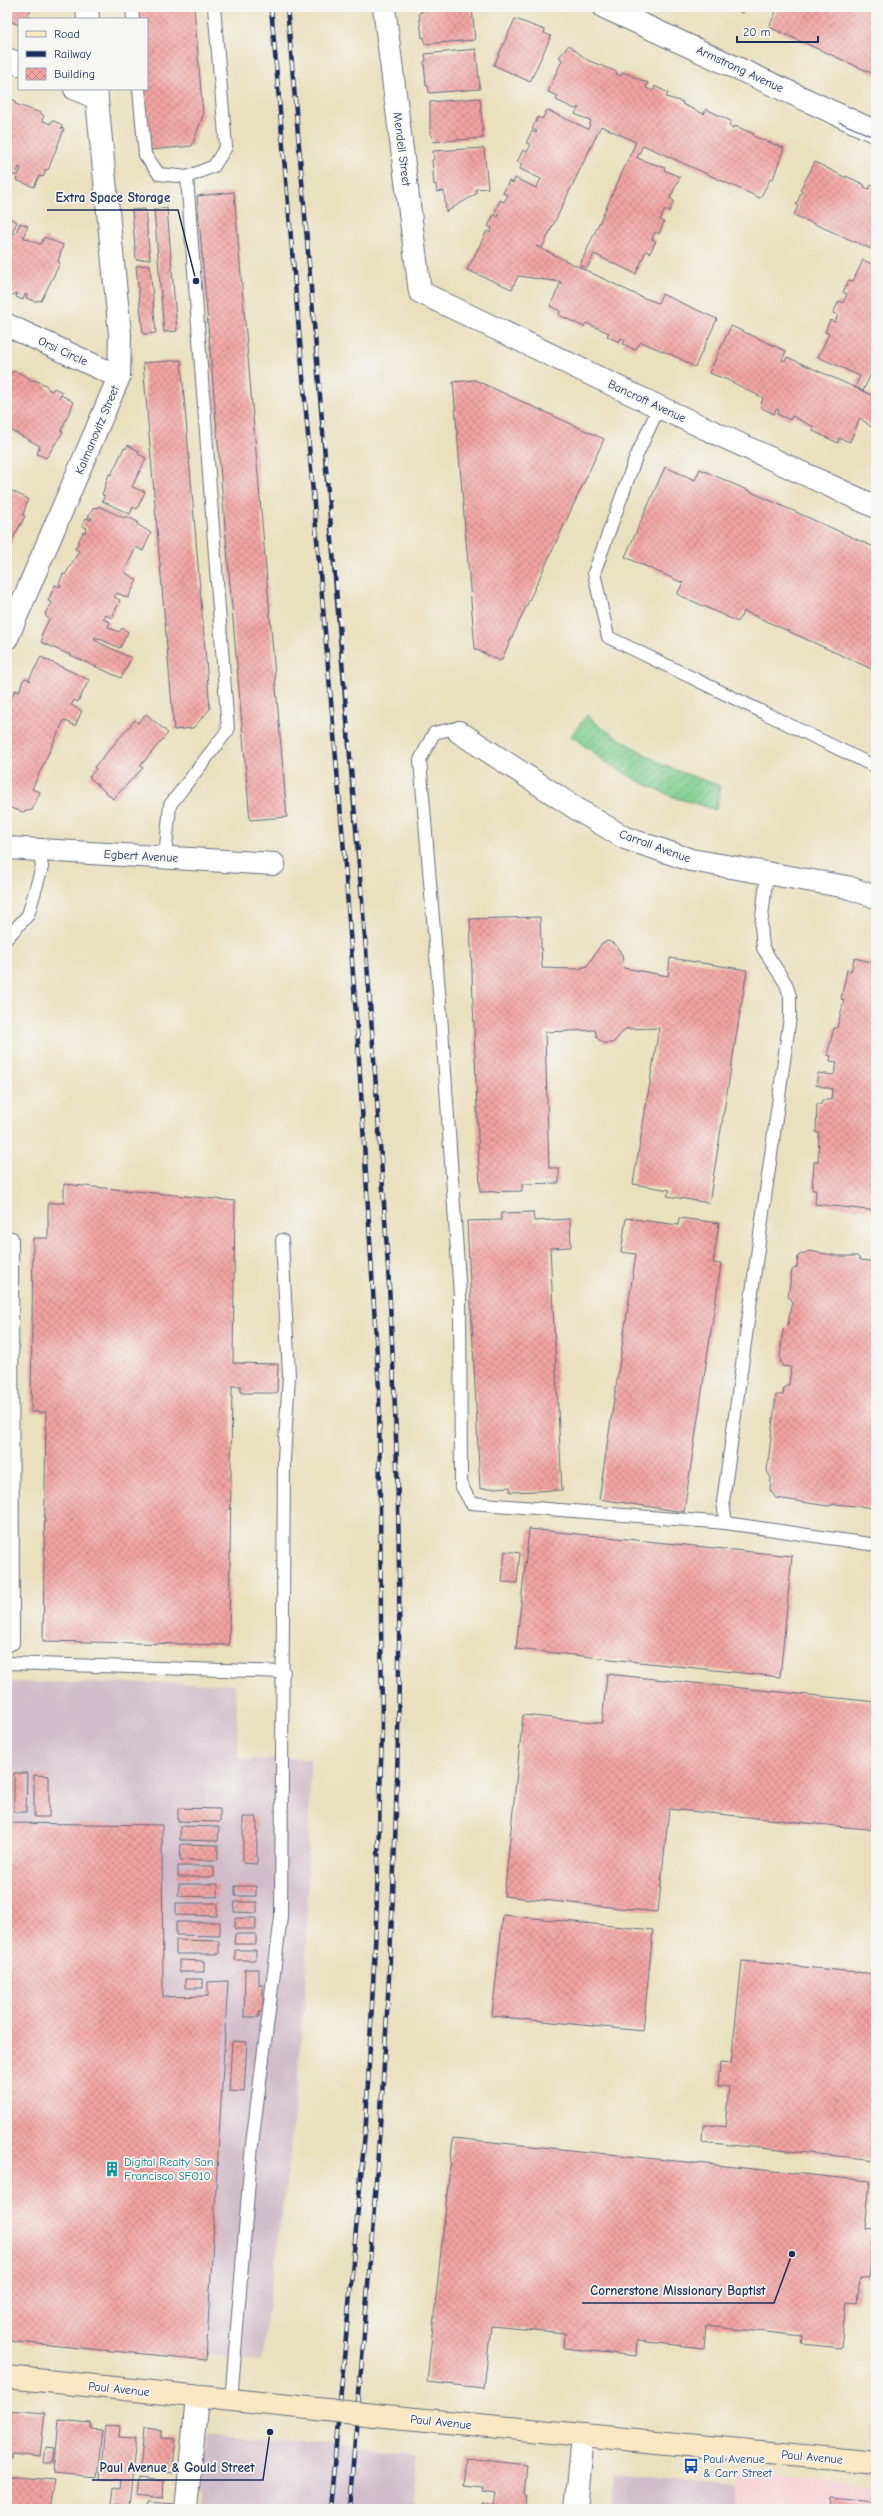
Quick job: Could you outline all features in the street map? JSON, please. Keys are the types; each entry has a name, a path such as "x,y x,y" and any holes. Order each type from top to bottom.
{"main road":[{"name":"Paul Avenue","path":"7,2377 197,2398 876,2463"}],"street":[{"path":"86,7 88,18"},
{"name":"Mendell Street","path":"384,7 420,292"},
{"name":"Armstrong Avenue","path":"604,7 876,132"},
{"path":"7,59 18,64"},
{"path":"79,90 96,94"},
{"name":"Kalmanovitz Street","path":"7,638 14,601 119,377 120,334 96,94"},
{"name":"Bancroft Avenue","path":"420,292 659,407 876,507"},
{"name":"Orsi Circle","path":"7,325 119,377"},
{"name":"Carroll Avenue","path":"459,732 580,812 625,838 691,860 847,887 876,897"},
{"name":"Egbert Avenue","path":"7,848 274,864"},
{"path":"186,2509 197,2398"},
{"path":"576,2509 583,2435"}],"lane":[{"path":"132,7 133,18"},
{"path":"139,90 145,155 159,174 187,177 214,166 226,148 214,7"},
{"path":"165,857 170,806 228,730 187,177"},
{"path":"659,407 636,457 594,573 608,637 876,767"},
{"path":"459,732 451,729 434,733 420,760 442,1028 460,1296 461,1485 471,1502 726,1523 876,1545"},
{"path":"7,938 28,915 42,867 40,850"},
{"path":"726,1523 723,1502 790,1017 790,996 786,984 763,948 761,926 767,874"},
{"path":"7,1238 12,1238 13,1643 7,1646"},
{"path":"231,2401 252,2144 281,1917 284,1672 284,1459 289,1375 282,1240"},
{"path":"7,1663 284,1672"}],"shaded area":[{"path":"7,1682 235,1684 239,1760 310,1758 306,1984 291,2146 261,2361 7,2333"},
{"path":"208,2434 419,2453 413,2509 200,2509"},
{"path":"738,2470 876,2485 876,2509 734,2509"},
{"path":"615,2474 736,2486 734,2509 611,2509"}],"green space":[{"path":"587,715 602,728 665,766 720,786 716,810 673,797 640,782 610,765 571,736"}],"building":[{"path":"7,7 32,7 26,18 18,18 18,25 10,21 10,17 7,22"},
{"path":"138,7 194,7 203,115 192,146 150,150 145,90 148,90 148,18 139,18"},
{"path":"421,7 472,7 475,40 425,44 424,37 422,38 419,13 422,12"},
{"path":"729,7 746,7 743,13"},
{"path":"778,7 876,7 876,75 769,27"},
{"path":"515,19 545,30 544,33 551,36 530,82 494,65"},
{"path":"569,45 587,60 617,72 616,74 621,76 623,72 648,83 646,88 653,91 655,86 668,93 666,97 683,102 682,104 704,114 706,109 731,121 729,126 734,128 735,126 754,134 753,136 784,148 773,179 771,178 760,198 643,145 637,158 665,168 664,170 680,177 670,198 674,201 669,212 665,210 660,220 664,222 659,234 655,232 652,239 656,241 650,253 646,251 636,274 594,254 587,268 580,265 636,142 601,126 542,248 536,246 639,296 658,303 662,294 717,319 695,367 677,357 641,342 635,350 623,344 625,340 621,338 619,342 607,336 609,333 586,323 584,327 559,315 560,311 550,306 561,282 518,276 512,289 467,270 487,231 490,233 492,228 488,226 494,214 498,217 499,214 495,212 500,200 504,202 508,195 503,193 509,181 513,183 515,178 536,188 541,179 520,169 522,164 517,162 523,150 527,152 531,145 526,143 532,131 536,133 537,131 532,129 538,117 542,119 547,110 588,129 591,121 575,114 579,107 575,109 556,100 558,96 548,92 562,60 559,57"},
{"path":"476,49 480,89 429,93 428,86 426,86 424,62 426,61 425,54"},
{"path":"7,97 16,101 15,104 41,113 44,116 42,120 50,124 52,120 62,125 61,128 64,129 48,170 46,169 43,177 39,176 34,187 16,180 21,168 19,167 15,176 7,172"},
{"path":"480,98 483,138 433,142 432,135 430,135 430,102"},
{"path":"484,148 488,188 476,189 476,194 446,212 444,191 437,192 436,184 434,185 432,160 434,159 433,151"},
{"path":"815,162 846,178 846,176 865,185 864,187 869,189 871,185 876,187 876,251 794,215 798,206 796,205 802,191 800,190"},
{"path":"234,192 287,817 250,820 197,196"},
{"path":"167,208 177,331 164,332 154,209"},
{"path":"145,209 150,259 136,260 132,210"},
{"path":"7,217 17,222 12,233 15,234 20,223 28,226 23,237 41,244 44,237 63,245 58,262 60,263 41,301 37,300 36,302 26,298 27,295 25,294 23,300 16,297 17,293 12,295 7,293"},
{"path":"863,260 876,266 876,363 863,391 855,387 860,376 818,357 829,334 825,332 830,320 835,322 838,315 833,313 839,301 843,303 847,294 843,292 849,280 853,281"},
{"path":"150,265 156,333 143,334 136,266"},
{"path":"731,326 786,351 782,360 785,361 787,357 876,397 876,431 860,418 850,442 839,438 838,443 813,431 814,427 792,416 790,420 777,414 779,410 776,409 774,414 760,407 763,398 728,380 709,373"},
{"path":"181,360 210,709 193,728 174,730 143,363"},
{"path":"7,364 10,366 7,371"},
{"path":"7,371 12,373 14,371 30,378 30,381 35,380 46,385 48,389 52,391 54,388 62,392 59,398 61,395 72,401 73,404 61,431 63,432 46,458 37,454 40,446 7,428"},
{"path":"475,380 604,439 501,661 475,649 453,382"},
{"path":"128,445 139,451 138,454 146,458 132,487 145,492 137,509 133,507 130,514 102,501 105,496 102,495 109,474 111,475 124,448 126,449"},
{"path":"665,467 695,480 700,469 876,548 876,671 744,611 738,622 677,594 683,583 625,557"},
{"path":"10,490 28,499 23,515 25,516 7,550 7,496"},
{"path":"98,506 124,518 126,516 138,522 137,524 151,533 143,551 136,547 124,572 137,580 128,598 117,593 114,597 120,600 112,618 106,615 103,619 110,622 108,627 119,632 122,628 128,632 120,648 95,637 94,640 131,658 121,678 41,642 43,638 41,636 49,619 46,617 45,613 52,603 48,601 55,585 60,587 61,585 59,584 63,574 65,575 79,551 75,549 83,532 85,533 87,528 82,526 86,518 91,520 92,518 88,517 94,507 97,508"},
{"path":"41,657 89,680 78,702 74,700 71,705 82,711 75,726 64,720 32,789 40,792 32,810 23,812 7,807 7,713 9,708 7,706 15,690 19,692 23,680 26,678 31,681 29,679"},
{"path":"146,714 168,733 140,766 143,768 113,799 89,777 96,769 94,767 135,720 138,723"},
{"path":"540,917 542,968 578,969 587,966 602,943 608,941 616,945 622,955 624,968 668,976 670,958 747,970 709,1203 667,1196 670,1190 633,1184 659,1028 625,1029 613,1043 604,1043 597,1038 595,1030 545,1032 549,1168 559,1168 559,1183 522,1184 522,1191 480,1192 470,919"},
{"path":"854,958 876,963 876,1078 874,1078 871,1096 876,1096 876,1210 815,1204 816,1190 812,1190 814,1162 818,1162 819,1133 816,1133 817,1104 821,1104 822,1100 831,1100 832,1089 816,1085 818,1073 833,1075 835,1072 837,1062 830,1061 831,1056 827,1055 834,1028 837,1028 844,1000 841,999 847,970 851,971"},
{"path":"64,1184 235,1201 233,1363 278,1364 277,1393 241,1393 241,1386 232,1386 229,1645 43,1641 46,1412 31,1412 33,1238 48,1238 48,1203 64,1203"},
{"path":"533,1212 534,1221 570,1219 571,1247 550,1248 562,1490 510,1492 510,1487 480,1489 467,1221 501,1220 501,1213"},
{"path":"626,1218 678,1225 679,1218 719,1223 713,1263 721,1264 684,1512 599,1499 636,1254 621,1252"},
{"path":"809,1251 839,1256 857,1256 861,1260 876,1262 876,1508 835,1504 828,1506 776,1498 770,1490 771,1478 767,1471 776,1395 783,1395 784,1388 789,1385 791,1367 782,1366 780,1358 783,1330 788,1325 792,1300 788,1297 792,1270 797,1267 798,1256"},
{"path":"529,1529 792,1556 780,1677 516,1649"},
{"path":"505,1551 520,1553 517,1583 502,1582"},
{"path":"607,1674 876,1702 876,1830 669,1809 658,1912 504,1896 523,1715 602,1723"},
{"path":"14,1773 27,1773 26,1812 14,1812"},
{"path":"34,1775 49,1776 49,1817 34,1817"},
{"path":"178,1808 220,1809 220,1822 178,1821"},
{"path":"243,1817 257,1817 257,1864 243,1863"},
{"name":"Digital Realty San Francisco SFO10","path":"7,1823 162,1825 163,1997 208,1996 208,1982 228,1981 206,2360 7,2341"},
{"path":"180,1826 219,1827 218,1841 180,1840"},
{"path":"181,1844 218,1845 218,1860 180,1860"},
{"path":"178,1866 214,1866 214,1877 178,1877"},
{"path":"179,1884 218,1884 218,1897 178,1896"},
{"path":"235,1886 256,1886 256,1896 235,1896"},
{"path":"235,1902 257,1902 257,1913 234,1912"},
{"path":"176,1903 217,1903 217,1916 176,1915"},
{"path":"503,1915 653,1930 643,2031 492,2016"},
{"path":"235,1918 256,1918 256,1929 235,1929"},
{"path":"176,1922 220,1922 220,1936 176,1935"},
{"path":"235,1934 256,1934 256,1944 234,1944"},
{"path":"176,1940 219,1941 219,1954 176,1954"},
{"path":"235,1950 256,1950 256,1960 235,1960"},
{"path":"179,1960 204,1961 204,1972 179,1972"},
{"path":"742,1961 876,1974 876,2160 702,2142 703,2124 725,2127 729,2087 718,2086 720,2063 731,2064"},
{"path":"245,1969 259,1969 259,1985 263,1985 263,2012 259,2012 259,2017 244,2017"},
{"path":"185,1979 203,1979 203,1988 185,1988"},
{"path":"232,2041 247,2042 244,2092 229,2091"},
{"path":"453,2138 870,2181 865,2229 874,2230 869,2279 860,2278 857,2303 846,2302 841,2348 802,2344 803,2336 706,2326 704,2348 637,2341 636,2356 564,2348 565,2333 491,2326 484,2388 427,2382"},
{"path":"7,2410 45,2413 40,2457 12,2454 12,2460 7,2460"},
{"path":"59,2420 91,2423 91,2429 102,2430 97,2477 54,2473"},
{"path":"105,2425 120,2426 119,2437 136,2438 129,2507 112,2505 114,2487 120,2488 121,2480 100,2479"},
{"path":"144,2428 161,2430 161,2438 176,2439 172,2474 140,2470"},
{"path":"46,2447 55,2448 53,2463 44,2463"},
{"path":"466,2458 527,2465 524,2495 526,2496 525,2509 483,2509 483,2503 494,2504 496,2493 483,2491 484,2487 463,2485"},
{"path":"7,2476 54,2480 49,2509 7,2509"},
{"path":"138,2478 164,2481 163,2498 136,2495"},
{"path":"831,2498 876,2502 876,2509 830,2509"},
{"path":"148,2502 174,2504 173,2509 147,2509"}],"tram line":[{"path":"839,122 876,138"}],"railway":[{"path":"271,7 344,851 358,1043 379,1389 382,1730 376,1926 366,2122 330,2509"},
{"path":"287,7 338,596 366,949 392,1334 398,1489 399,1684 392,1920 378,2156 349,2509"}],"place":[{"name":"Extra Space Storage","path":"196,281"},
{"name":"Digital Realty San Francisco SFO10","path":"112,2169"},
{"name":"Cornerstone Missionary Baptist","path":"792,2254"},
{"name":"Paul Avenue & Gould Street","path":"270,2432"},
{"name":"Paul Avenue & Carr Street","path":"691,2466"}]}
